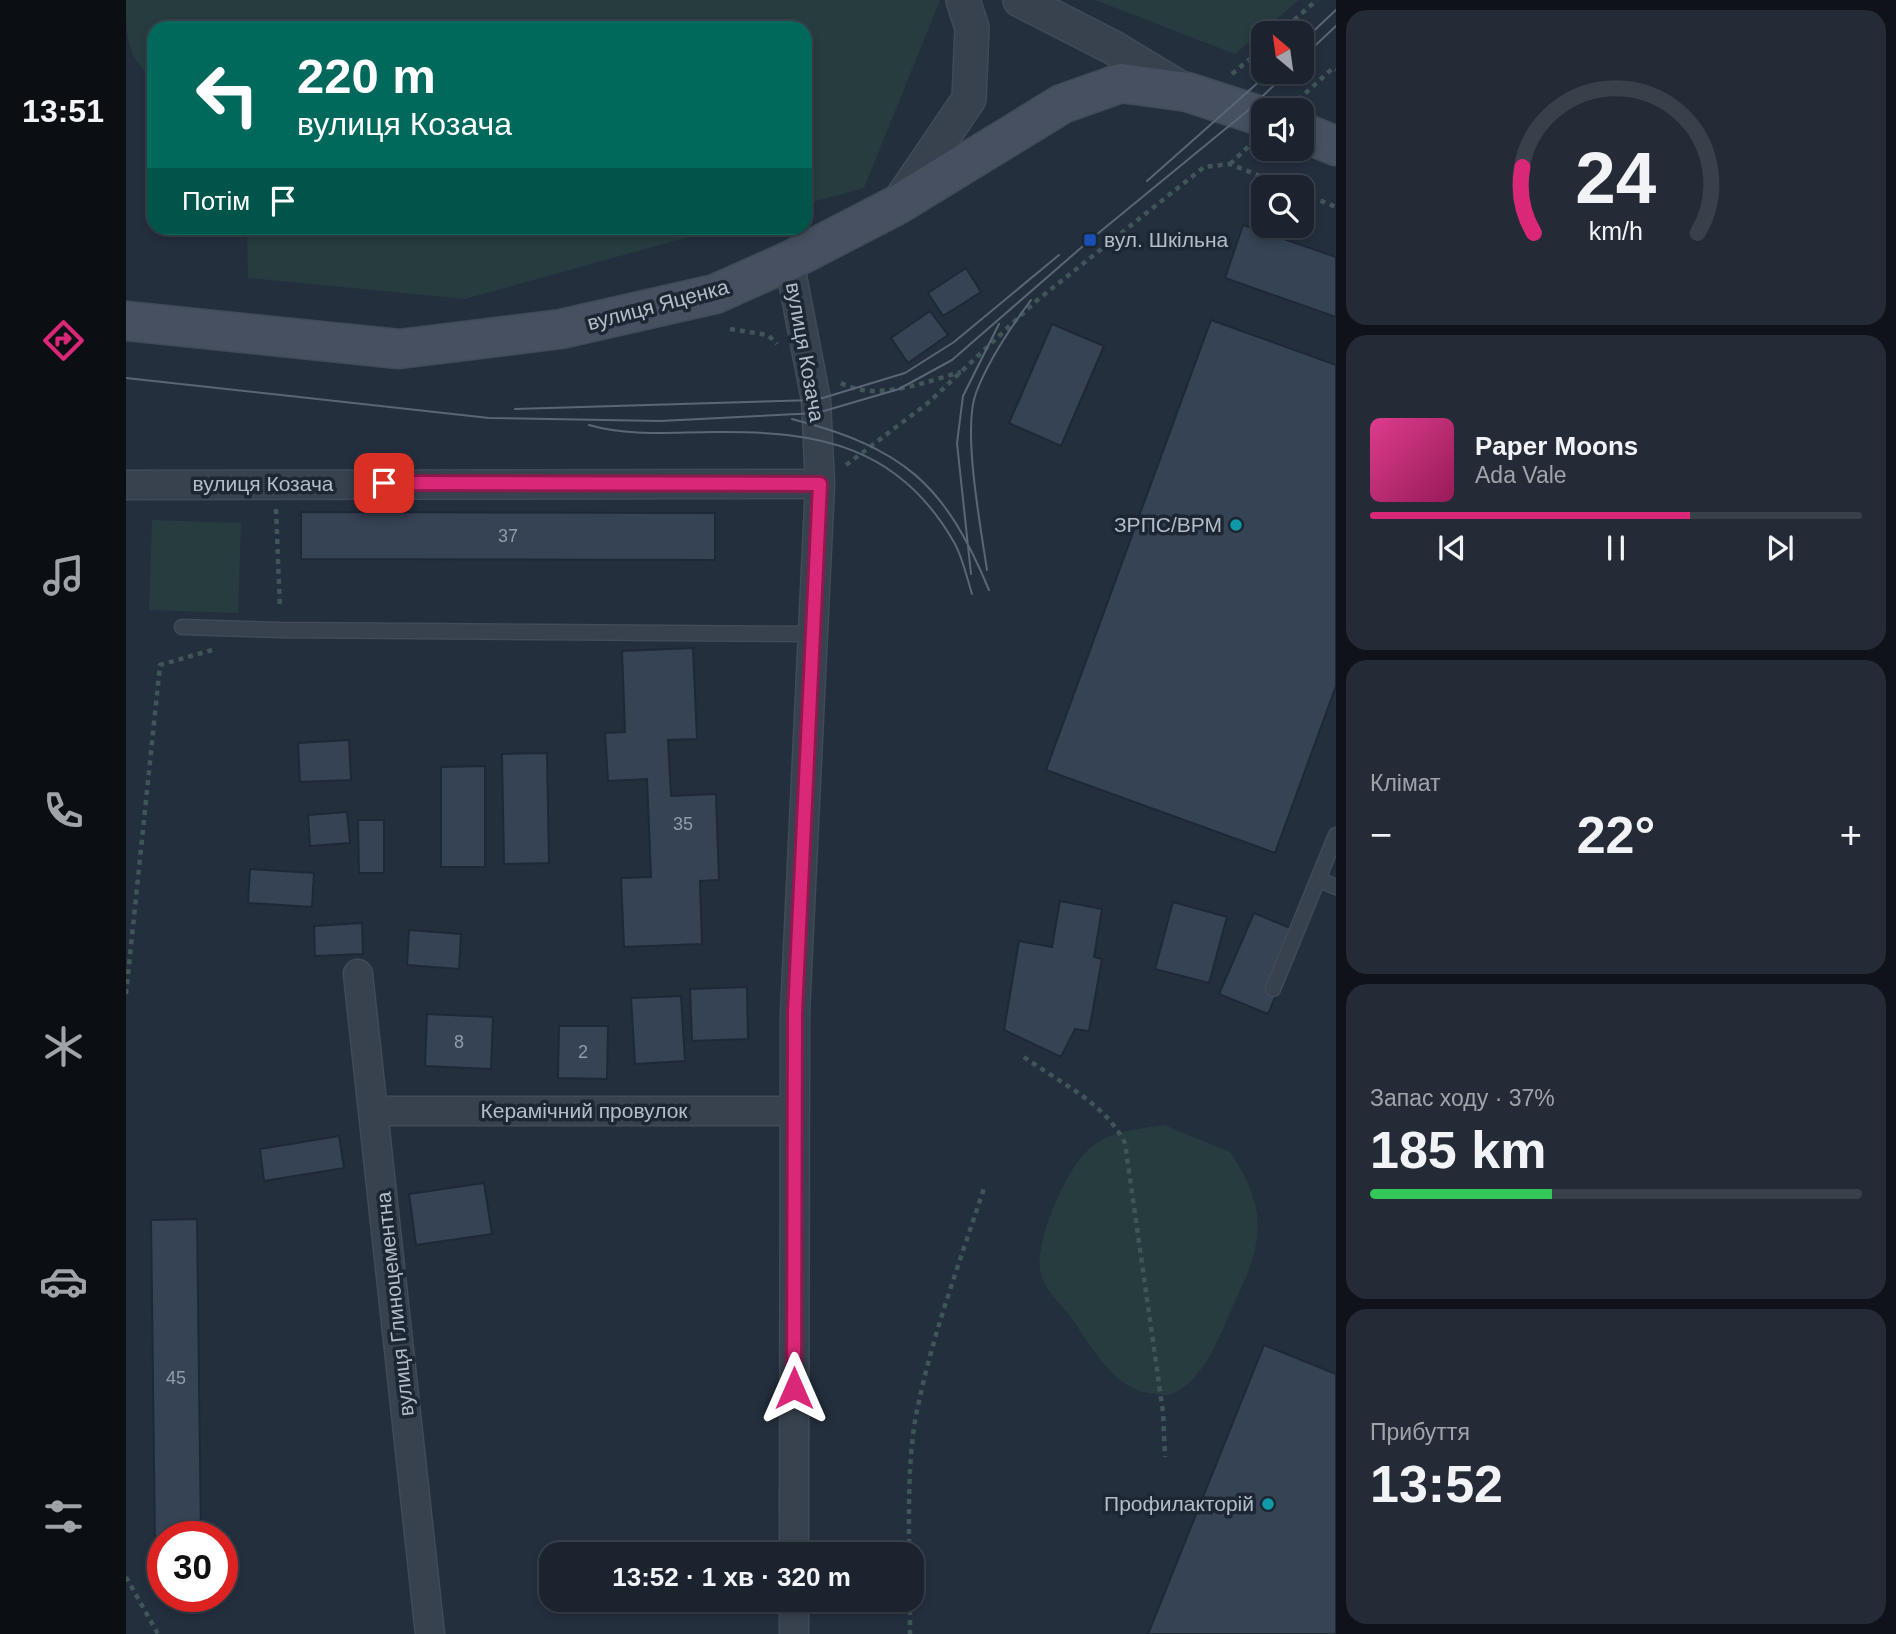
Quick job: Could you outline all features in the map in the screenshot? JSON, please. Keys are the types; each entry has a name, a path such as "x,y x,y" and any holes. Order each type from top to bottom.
{"main road":[{"name":"вулиця Яценка","path":"126,321 399,349 561,329 715,295 789,261 897,205 1062,104 1121,83 1187,92 1251,108"},
{"name":"вулиця Яценка","path":"1314,133 1336,146"}],"street":[{"path":"897,205 969,99 972,28 963,0"},
{"path":"1020,0 1112,47 1187,92"},
{"name":"вулиця Козача","path":"789,261 811,368 817,413 820,484 795,1013 794,1542"},
{"name":"вулиця Козача","path":"126,485 820,484"},
{"name":"вулиця Глиноцементна","path":"358,974 430,1634"},
{"name":"Керамічний провулок","path":"374,1111 795,1111"},
{"path":"794,1612 794,1634"}],"lane":[{"path":"183,627 811,634"},
{"path":"1273,989 1336,835"},
{"path":"1318,879 1336,887"}],"path":[{"path":"1293,21 1317,0"},
{"path":"1304,98 1332,68 1336,70"},
{"path":"820,484 928,403 1035,302 1204,167 1230,164 1257,175"},
{"path":"1314,198 1336,206"},
{"path":"730,329 768,335 798,368 811,368 853,389 899,389 962,371"},
{"path":"275,483 280,630"},
{"path":"126,993 160,665 214,650"},
{"path":"1024,1057 1093,1102 1114,1121 1125,1143 1163,1412 1165,1457"},
{"path":"909,1542 908,1491 915,1422 932,1350 985,1185"},
{"path":"126,1577 159,1634"},
{"path":"910,1612 910,1634"}],"green space":[{"path":"126,0 940,0 864,188 812,202 812,21 147,21 147,73 133,54 126,23"},
{"path":"1095,0 1299,0 1274,21 1251,21 1251,40 1235,54"},
{"path":"247,235 696,235 465,299 248,278"},
{"path":"152,520 241,523 238,613 149,610"},
{"path":"1164,1125 1230,1152 1250,1189 1258,1222 1257,1239 1247,1275 1220,1336 1195,1377 1184,1387 1166,1395 1141,1391 1116,1377 1047,1288 1040,1264 1041,1247 1054,1207 1073,1169 1084,1154 1110,1136"}],"building":[{"path":"1243,225 1251,228 1251,238 1281,238 1336,257 1336,317 1225,278"},
{"path":"966,268 981,292 943,316 928,293"},
{"path":"930,311 948,335 908,363 891,338"},
{"name":"ЗРПС/ВРМ","path":"1211,320 1336,365 1336,686 1275,853 1046,770"},
{"path":"1052,324 1104,346 1061,446 1009,423"},
{"path":"301,512 715,513 715,560 301,559"},
{"path":"693,648 697,739 668,740 671,796 716,794 719,880 700,881 702,944 624,947 621,878 651,877 647,779 608,781 605,733 625,732 622,651"},
{"path":"349,740 351,780 300,782 298,743"},
{"path":"547,753 549,863 504,864 502,754"},
{"path":"485,766 485,867 441,867 441,767"},
{"path":"347,812 350,843 310,846 308,815"},
{"path":"358,820 384,820 384,873 359,873"},
{"path":"250,869 314,873 312,907 248,903"},
{"path":"1060,901 1102,909 1094,957 1102,959 1089,1031 1075,1029 1061,1057 1004,1030 1019,941 1052,947"},
{"path":"1173,902 1227,917 1209,983 1155,969"},
{"path":"1254,913 1302,933 1268,1014 1219,994"},
{"path":"362,923 363,954 315,956 314,926"},
{"path":"409,930 461,934 459,969 407,965"},
{"path":"747,987 748,1039 692,1041 690,989"},
{"path":"681,996 685,1061 635,1064 631,998"},
{"path":"427,1014 493,1017 491,1069 425,1066"},
{"path":"559,1026 608,1026 607,1079 558,1078"},
{"path":"339,1136 344,1168 264,1181 260,1149"},
{"path":"484,1183 492,1234 416,1245 409,1194"},
{"path":"197,1219 201,1521 155,1521 151,1220"},
{"name":"Профилакторій","path":"1264,1345 1336,1374 1336,1634 1148,1634"}],"tram line":[{"path":"1314,31 1336,10"},
{"path":"1314,47 1336,26"},
{"path":"1147,181 1256,84"},
{"path":"126,378 489,418 660,421 817,413 899,389 952,360 1090,240 1246,112 1275,84"},
{"path":"515,409 816,400 905,373 954,342 1059,255"},
{"path":"987,570 974,480 972,409 987,369 1031,300"},
{"path":"971,574 957,443 963,396 999,324"},
{"path":"792,419 864,443 892,458 916,476 937,497 955,523 989,590"},
{"path":"589,425 636,432 789,435 854,451 882,465 909,485 933,511 958,550 972,594"}],"place":[{"name":"вул. Шкільна","path":"1090,240"},
{"name":"ЗРПС/ВРМ","path":"1236,525"},
{"name":"Профилакторій","path":"1268,1504"}],"route":[{"path":"384,483 820,484 795,1013 794,1388"}]}
